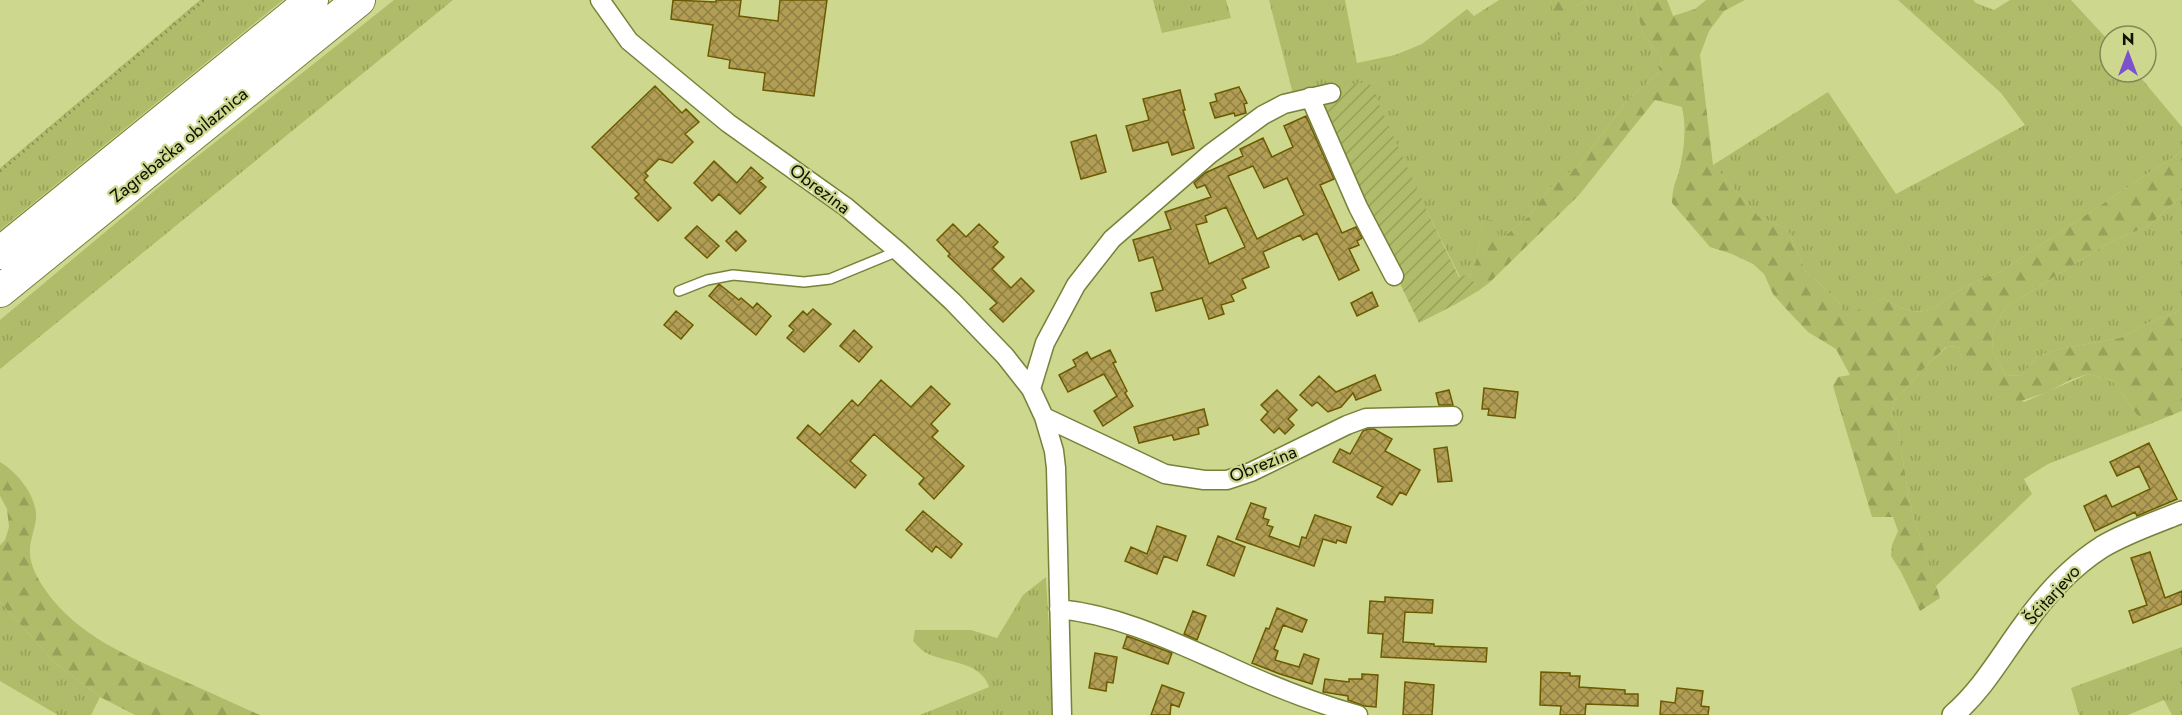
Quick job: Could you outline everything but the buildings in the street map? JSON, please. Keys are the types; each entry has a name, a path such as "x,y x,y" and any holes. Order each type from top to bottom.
{"highway":[{"name":"Zagrebačka obilaznica","path":"0,253 312,0"},
{"name":"Zagrebačka obilaznica","path":"0,291 359,0"}],"street":[{"name":"Obrezina","path":"600,0 629,41 668,74 728,123 846,207 898,251 998,348 1032,389 1044,417 1054,451 1056,468 1062,715"},
{"path":"1032,389 1045,343 1076,285 1112,239 1210,154 1263,115 1284,104 1331,93"},
{"path":"1310,97 1350,190 1394,276"},
{"name":"Obrezina","path":"1044,417 1165,474 1204,480 1227,480 1251,472 1366,418 1453,416"},
{"name":"Šćitarjevo","path":"1953,715 1981,688 2025,623 2081,562 2103,547 2182,512"},
{"path":"1059,609 1109,617 1151,632 1318,704 1358,715"}],"lane":[{"path":"679,291 706,280 733,275 804,282 830,279 898,251"}],"path":[{"path":"0,171 204,0"}],"green space":[{"path":"200,0 283,0 0,230 0,168"},
{"path":"394,0 453,0 0,369 0,320 165,182"},
{"path":"1153,0 1226,0 1231,18 1162,33"},
{"path":"1269,0 1345,0 1357,63 1395,55 1422,44 1467,9 1474,16 1499,0 1550,0 1550,2 1574,8 1587,0 1634,0 1643,34 1662,60 1659,72 1626,102 1578,166 1549,189 1528,217 1500,240 1483,220 1476,261 1470,274 1460,277 1427,211 1293,94"},
{"path":"1550,0 1587,0 1574,8 1571,33 1558,35"},
{"path":"1634,0 1667,0 1673,16 1695,9 1706,0 1745,0 1724,11 1709,31 1700,55 1713,165 1758,216 1788,230 1805,270 1839,302 1845,316 1884,298 1901,308 1912,311 1932,309 1963,288 2002,271 2182,151 2182,195 2150,225 2108,243 2006,307 1992,331 1993,352 2006,376 2022,375 2038,356 2059,349 2120,338 2150,322 2182,310 2182,411 2145,426 2112,380 2088,374 2070,380 2048,392 2006,406 1969,374 1963,364 1958,346 1946,347 1894,401 1891,415 1898,429 1911,510 1940,598 1920,611 1891,556 1892,545 1898,531 1893,517 1872,517 1833,386 1838,377 1850,375 1836,349 1808,332 1773,294 1764,274 1753,264 1710,247 1672,203 1684,141 1682,107 1655,100 1579,195 1478,291 1470,274 1476,261 1483,220 1493,220 1500,240 1528,217 1549,189 1578,166 1626,102 1659,72 1662,60 1643,34"},
{"path":"1898,0 1973,0 1994,10 2010,0 2071,0 2098,29 2098,84 2146,84 2182,127 2182,151 2002,271 1963,288 1937,306 1925,311 1901,308 1884,298 1845,317 1839,302 1805,270 1788,230 1758,216 1713,165 1828,92 1896,194 2025,125 2001,93"},
{"path":"1369,82 1459,277 1470,274 1478,291 1419,323 1346,172 1315,89"},
{"path":"2182,195 2182,310 2150,322 2120,338 2059,349 2038,356 2022,375 2006,376 1993,352 1992,331 2006,307 2108,243 2150,225"},
{"path":"1958,346 1963,364 2024,402 2088,374 2112,380 2145,426 2048,464 2024,479 2032,494 1936,586 1911,510 1898,429 1891,415 1894,401 1929,363 1947,347"},
{"path":"0,462 18,477 35,505 36,518 30,558 35,573 59,607 88,632 123,653 260,715 135,715 100,697 56,664 0,602 0,545 5,540 9,527 7,509 0,496"},
{"path":"1046,577 1054,715 920,715 989,687 978,671 923,651 913,641 915,630 971,630 997,638 1023,595"},
{"path":"0,602 56,664 100,697 91,715 58,715 0,681"},
{"path":"2182,647 2182,715 2172,715 2164,700 2128,715 2079,715 2071,688"}]}
